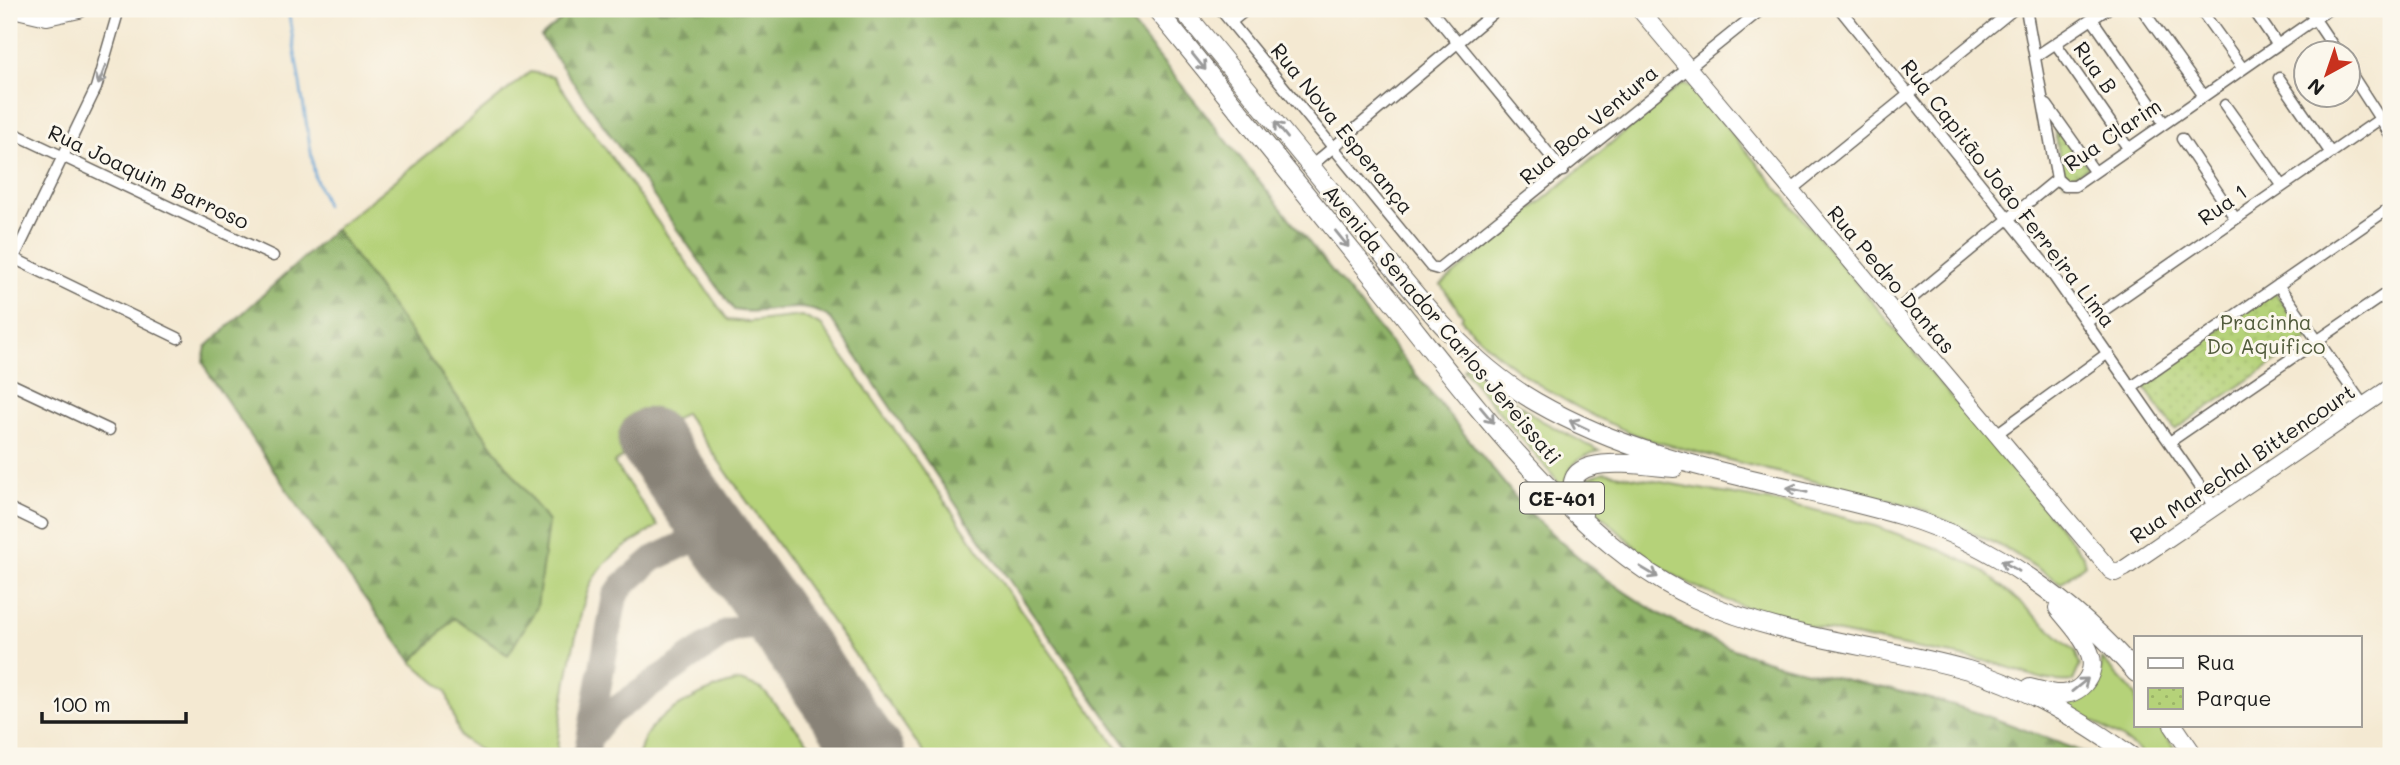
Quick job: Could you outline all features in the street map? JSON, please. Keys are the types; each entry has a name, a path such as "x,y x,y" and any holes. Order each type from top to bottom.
{"main road":[{"path":"17,9 47,16 79,9"},
{"name":"Avenida Senador Carlos Jereissati","path":"1156,9 1427,344 1536,474 1594,531 1641,567 1694,598 1763,627 1969,670 2065,712 2131,756"},
{"name":"Avenida Senador Carlos Jereissati","path":"1182,9 1440,322 1509,384 1579,426 1627,446 1702,469 1906,517 1975,547 2045,590 2095,629 2134,671"},
{"name":"Rua Pedro Dantas","path":"1639,9 2103,565 2115,573"},
{"name":"Rua Marechal Bittencourt","path":"2115,573 2391,387"},
{"path":"1594,531 1575,501 1573,491 1574,482 1586,466 1606,462 1702,469"},
{"path":"1969,670 2050,693 2063,694 2083,685 2092,668 2092,658 2086,645 2045,590"},
{"path":"2174,726 2194,756"}],"street":[{"path":"119,9 104,71 10,261 178,338"},
{"name":"Rua Nova Esperança","path":"1220,9 1431,267 1438,269"},
{"path":"1231,22 1247,9"},
{"path":"1430,9 1563,171"},
{"path":"1311,166 1498,9"},
{"name":"Rua Boa Ventura","path":"1438,269 1762,9"},
{"name":"Rua Capitão João Ferreira Lima","path":"1840,9 2087,322 2215,508"},
{"path":"1791,190 2014,9"},
{"path":"2026,9 2057,178"},
{"path":"2035,57 2107,9"},
{"path":"2143,9 2204,96"},
{"path":"2200,9 2242,69"},
{"path":"2253,9 2277,44"},
{"path":"2308,9 2328,38"},
{"name":"Rua Clarim","path":"1894,313 2057,178 2070,187 2329,9"},
{"path":"2092,19 2164,124"},
{"name":"Rua B","path":"2056,44 2128,148"},
{"path":"2279,78 2330,152"},
{"path":"2362,92 2391,136"},
{"path":"2043,101 2094,171"},
{"path":"2225,105 2282,185"},
{"name":"Rua 1","path":"2087,322 2380,119"},
{"name":"Rua Joaquim Barroso","path":"9,131 274,256"},
{"path":"2182,139 2235,218"},
{"path":"2133,386 2391,207"},
{"path":"2278,285 2364,406"},
{"path":"2171,441 2391,290"},
{"path":"1994,435 2108,353"},
{"path":"9,383 109,430"},
{"path":"9,508 42,524"}],"green space":[{"path":"574,9 1120,9 1516,498 1544,527 1605,578 1672,621 1744,653 1962,708 2093,756 1134,756 961,512 831,319 808,309 734,310 541,37"},
{"path":"530,72 553,76 728,320 747,322 802,316 822,326 1123,756 926,756 685,413 614,463 658,526 613,556 592,581 581,614 570,667 557,756 489,756 460,737 446,691 412,662 454,618 508,655 548,522 335,229"},
{"path":"1683,83 1694,88 2083,555 2085,564 2061,583 2005,548 1916,507 1649,440 1573,405 1523,374 1500,357 1461,319 1463,316 1441,285"},
{"path":"2054,126 2089,167 2064,182"},
{"path":"335,229 548,522 537,607 508,655 454,618 412,662 314,530 207,371 203,361 206,347"},
{"name":"Pracinha Do Aquifico","path":"2274,291 2309,339 2175,430 2142,384"},
{"path":"1466,366 1540,420 1600,451 1575,463 1563,488 1463,369"},
{"path":"1604,472 1807,508 1875,526 1939,549 1984,571 2075,651 2080,665 2073,681 2062,682 1986,661 1818,628 1734,603 1696,587 1661,567 1585,501 1582,487 1590,477"},
{"path":"2102,659 2134,693 2134,726 2159,726 2180,756 2146,756 2123,739 2064,705 2080,699 2092,689"},
{"path":"740,681 762,689 820,756 638,756 646,735 663,717 702,694"}],"waterway":[{"path":"288,9 315,177 326,205"}],"taxiway":[{"path":"586,756 615,596 623,585 653,559 691,541 716,549 740,568"},
{"path":"589,739 609,714 727,632 748,627 766,630 783,638 799,652"}],"runway":[{"path":"650,440 873,756"}]}
